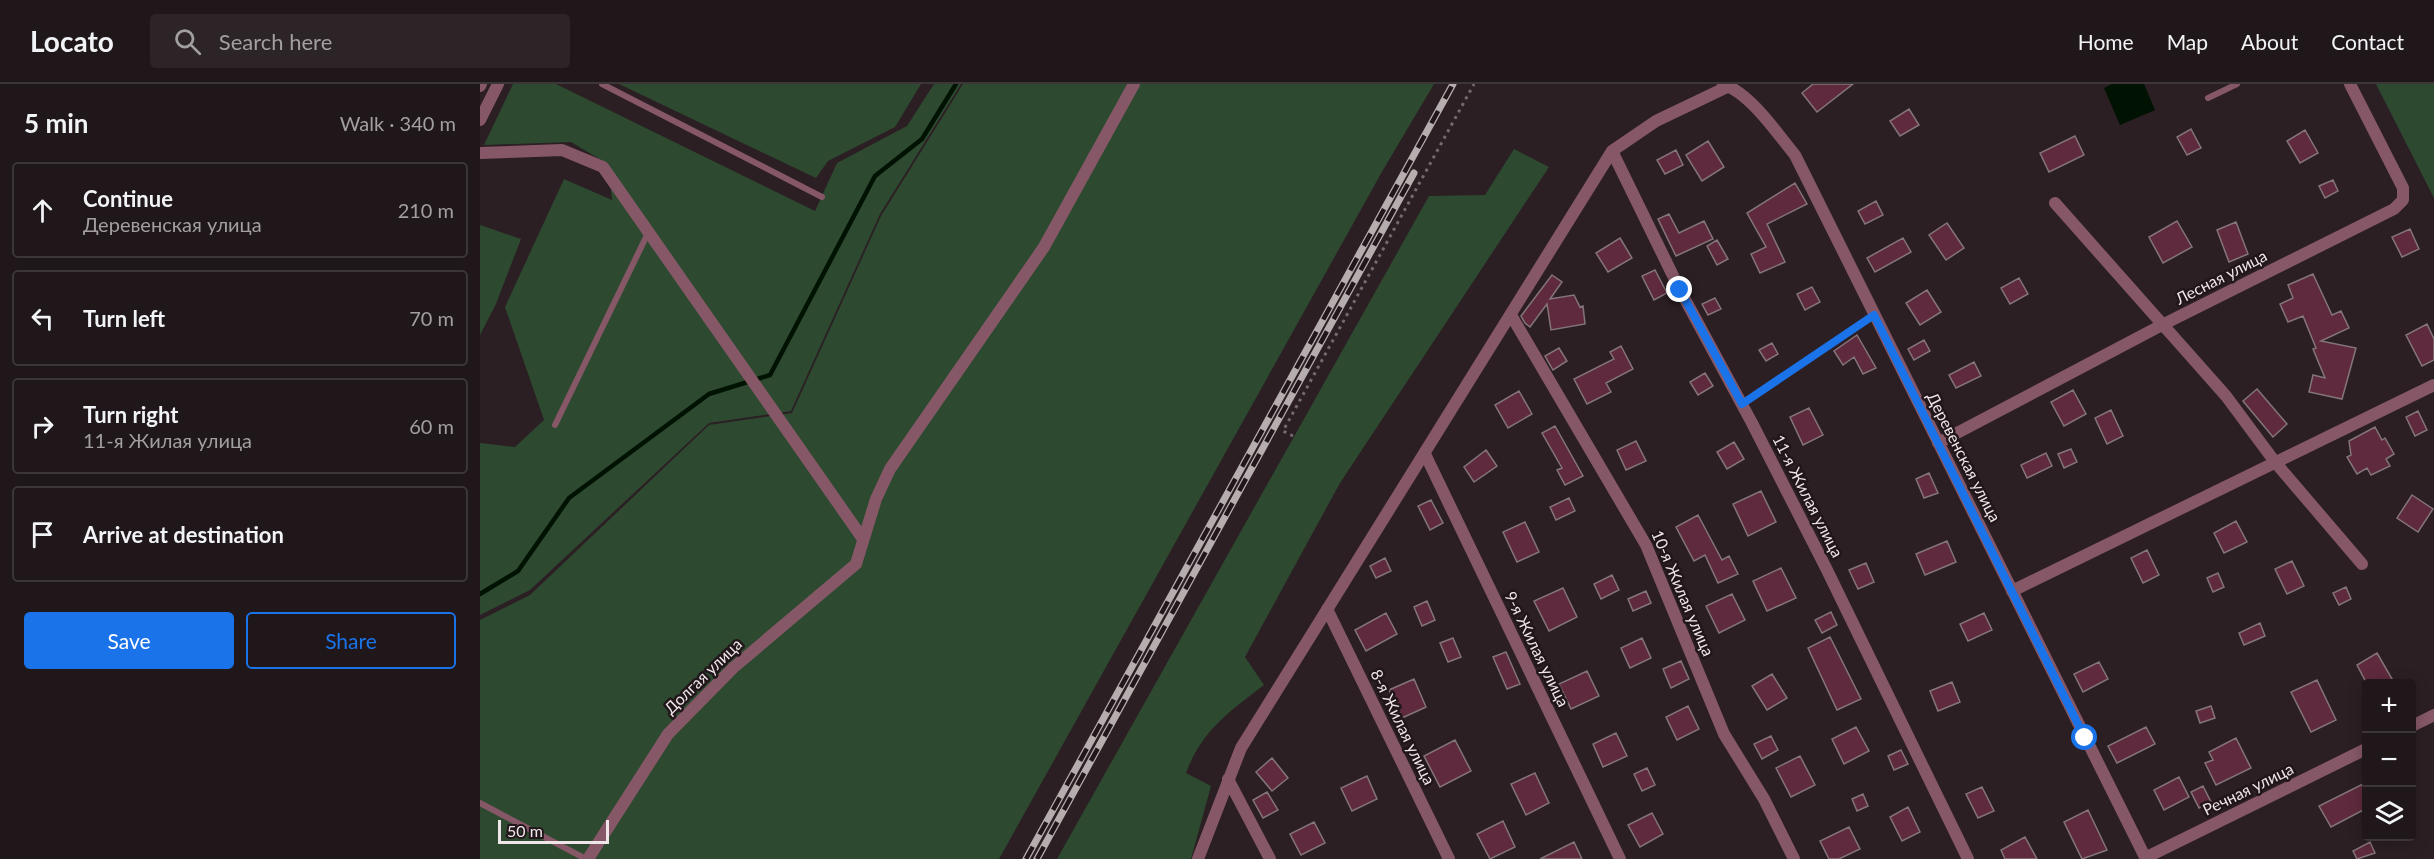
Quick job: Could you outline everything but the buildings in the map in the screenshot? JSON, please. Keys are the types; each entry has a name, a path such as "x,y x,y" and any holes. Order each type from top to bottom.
{"street":[{"path":"480,120 498,84"},
{"name":"Долгая улица","path":"587,859 668,734 733,668 856,564 876,499 890,469 1044,247 1134,84"},
{"name":"Лесная улица","path":"1938,443 2162,325 2394,209 2403,200 2403,188 2350,84"},
{"path":"1198,859 1242,748 1612,151 1656,121 1727,85"},
{"name":"Деревенская улица","path":"1727,85 1761,114 1795,155 2145,859"},
{"path":"480,153 562,150 603,167 863,539"},
{"name":"11-я Жилая улица","path":"1612,151 1680,290 1742,404 1826,568 1968,859"},
{"path":"2055,203 2226,396 2275,462 2362,564"},
{"name":"10-я Жилая улица","path":"1511,315 1646,545 1724,734 1764,799 1794,859"},
{"path":"2012,591 2434,385"},
{"name":"9-я Жилая улица","path":"1425,454 1620,859"},
{"name":"8-я Жилая улица","path":"1327,609 1449,859"},
{"path":"2416,724 2434,715"},
{"name":"Речная улица","path":"2145,859 2362,750"},
{"path":"1228,779 1270,859"}],"lane":[{"path":"602,84 822,197"},
{"path":"2208,98 2237,84"},
{"path":"555,425 648,232"},
{"path":"1742,404 1874,315"},
{"path":"480,803 587,859"}],"path":[{"path":"1293,436 1283,431 1474,84"}],"green space":[{"path":"513,84 556,84 815,211 837,163 907,126 934,84 961,84 880,214 791,411 709,423 530,590 480,615 480,443 515,447 544,420 505,307 564,179 612,200 608,164 571,142 484,145"},
{"path":"619,84 921,84 895,127 828,161 816,178"},
{"path":"963,84 1434,84 1383,170 999,859 480,859 480,620 530,595 709,425 792,413 881,216"},
{"path":"2376,84 2434,84 2434,198"},
{"path":"1514,149 1549,167 1340,483 1245,657 1264,685 1239,704 1208,733 1186,773 1211,786 1191,859 1057,859 1429,196 1485,195"},
{"path":"480,225 521,239 496,304 480,335"}],"shaded area":[{"path":"2112,84 2144,84 2155,110 2120,125 2104,88"}],"waterway":[{"path":"480,594 518,571 569,498 709,394 770,375 875,176 922,139 956,84"}],"railway":[{"path":"1026,859 1453,84"},
{"path":"1037,859 1414,173"}],"route":[{"path":"1680,290 1742,404 1874,315 2085,738"}]}
